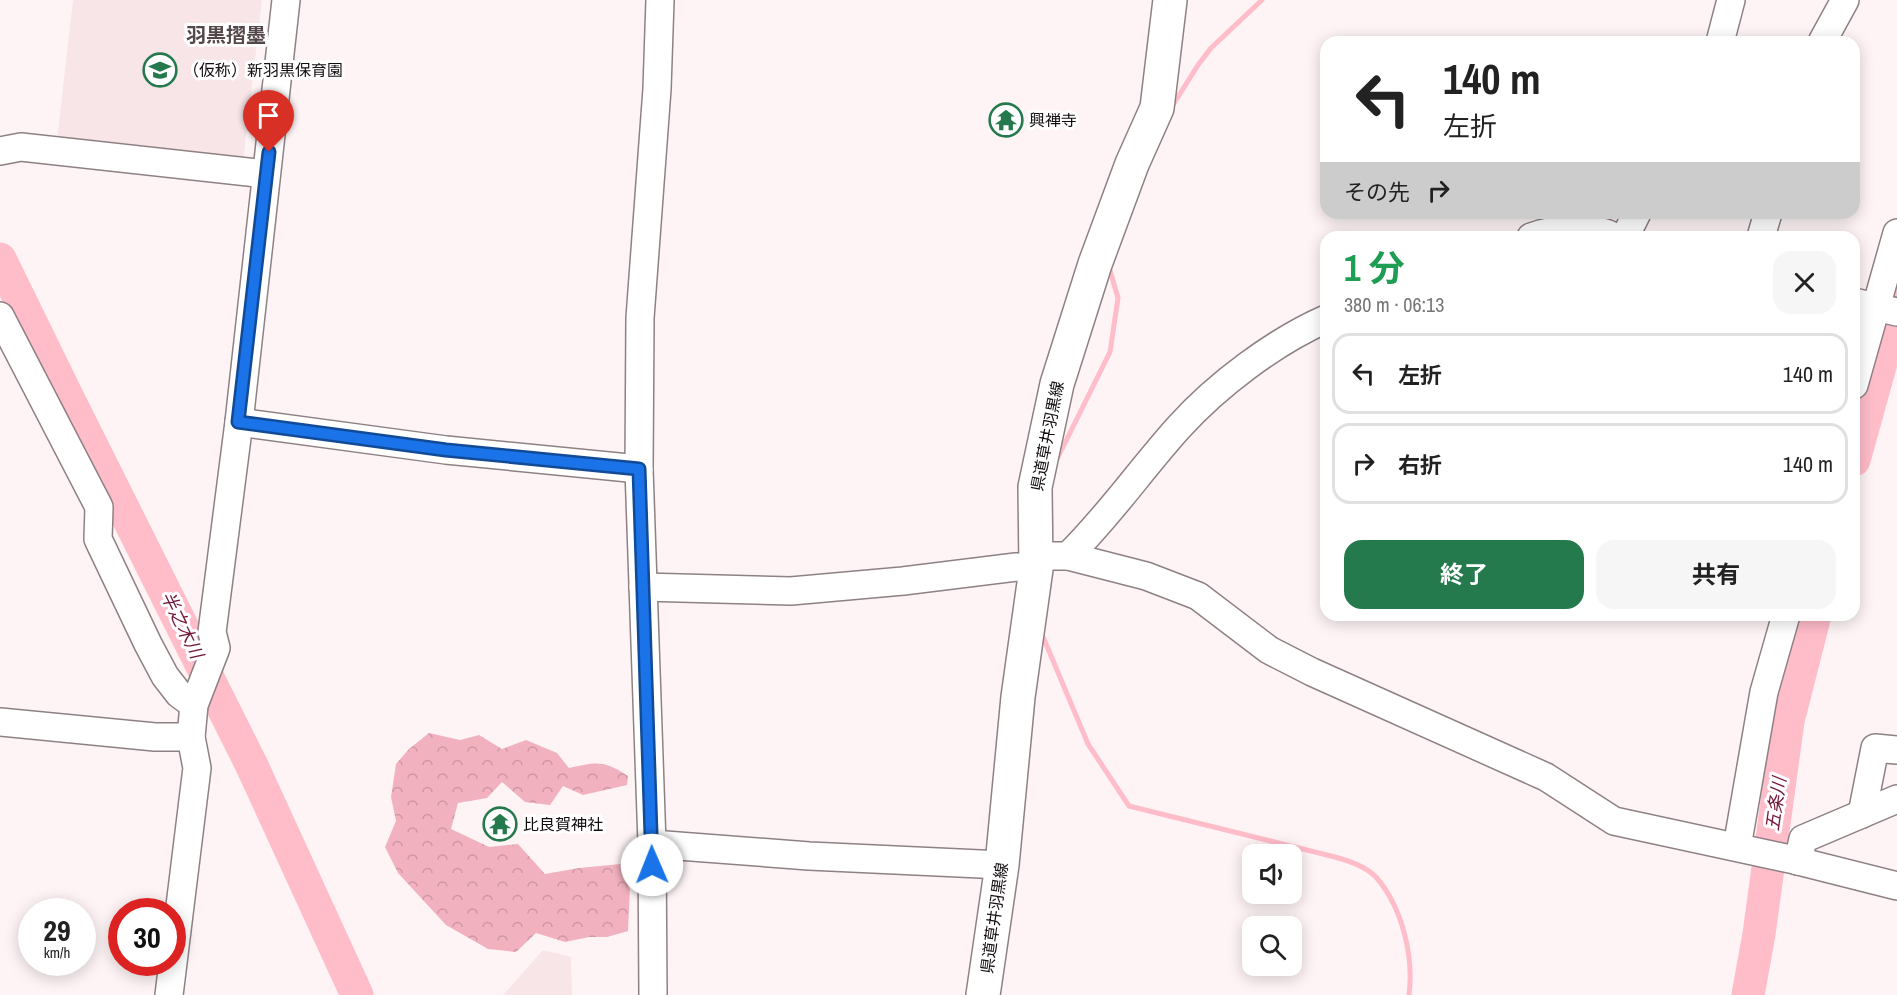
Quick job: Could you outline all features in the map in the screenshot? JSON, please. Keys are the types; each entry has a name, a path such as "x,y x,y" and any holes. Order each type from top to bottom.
{"main road":[{"name":"県道草井羽黒線","path":"983,995 1002,865 1018,697 1036,563 1035,487 1057,384 1099,253 1132,164 1157,108 1170,0"}],"street":[{"path":"170,995 197,768 191,736 194,705 216,648 212,632 286,0"},
{"path":"653,995 652,844 639,469 640,318 657,89 660,0"},
{"path":"1722,36 1731,0"},
{"path":"1825,36 1845,0"},
{"path":"0,151 21,147 267,174"},
{"path":"1557,231 1597,231"},
{"path":"1860,363 1897,233"},
{"path":"0,316 99,507 98,539 148,644 165,676 178,694 194,705"},
{"path":"1068,556 1090,535 1180,426 1231,377 1295,335 1320,322"},
{"path":"238,422 446,450 639,469"},
{"path":"643,587 791,591 903,581 1016,567 1068,556 1146,576 1198,596 1269,650 1312,672 1546,777 1614,821 1744,848 1897,886"},
{"path":"1744,848 1764,692 1784,621"},
{"path":"0,722 155,738 191,736"},
{"path":"1862,814 1875,748 1897,750"},
{"path":"1794,860 1803,839 1897,799"},
{"path":"652,844 809,856 1002,865"}],"shaded area":[{"name":"（仮称）新羽黒保育園","path":"73,0 262,0 243,162 57,141"},
{"path":"543,950 571,957 572,995 503,995"}],"green space":[{"path":"429,733 460,740 479,735 502,749 526,740 557,753 569,768 600,764 612,767 628,776 627,785 583,795 563,786 550,805 525,802 502,782 487,798 458,803 451,829 489,847 518,844 545,874 631,863 628,931 607,937 589,937 565,942 536,933 516,952 488,949 446,925 398,873 385,847 396,821 391,797 396,764 409,749"}],"waterway":[{"path":"1171,108 1211,48 1262,0"},
{"name":"半之木川","path":"0,259 252,766 357,995"},
{"path":"1057,459 1110,352 1118,298 1109,267"},
{"name":"五条川","path":"1860,438 1897,305"},
{"name":"五条川","path":"1748,995 1759,934 1788,721 1813,621"},
{"path":"1041,632 1088,744 1129,806 1335,857 1367,870 1385,889 1399,917 1408,948 1409,995"}],"place":[{"name":"（仮称）新羽黒保育園","path":"160,70"},
{"name":"興禅寺","path":"1006,120"},
{"name":"比良賀神社","path":"500,824"}],"district":[{"name":"羽黒摺墨","path":"226,35"}],"route":[{"path":"269,152 238,422 446,450 639,469 652,865"}]}
